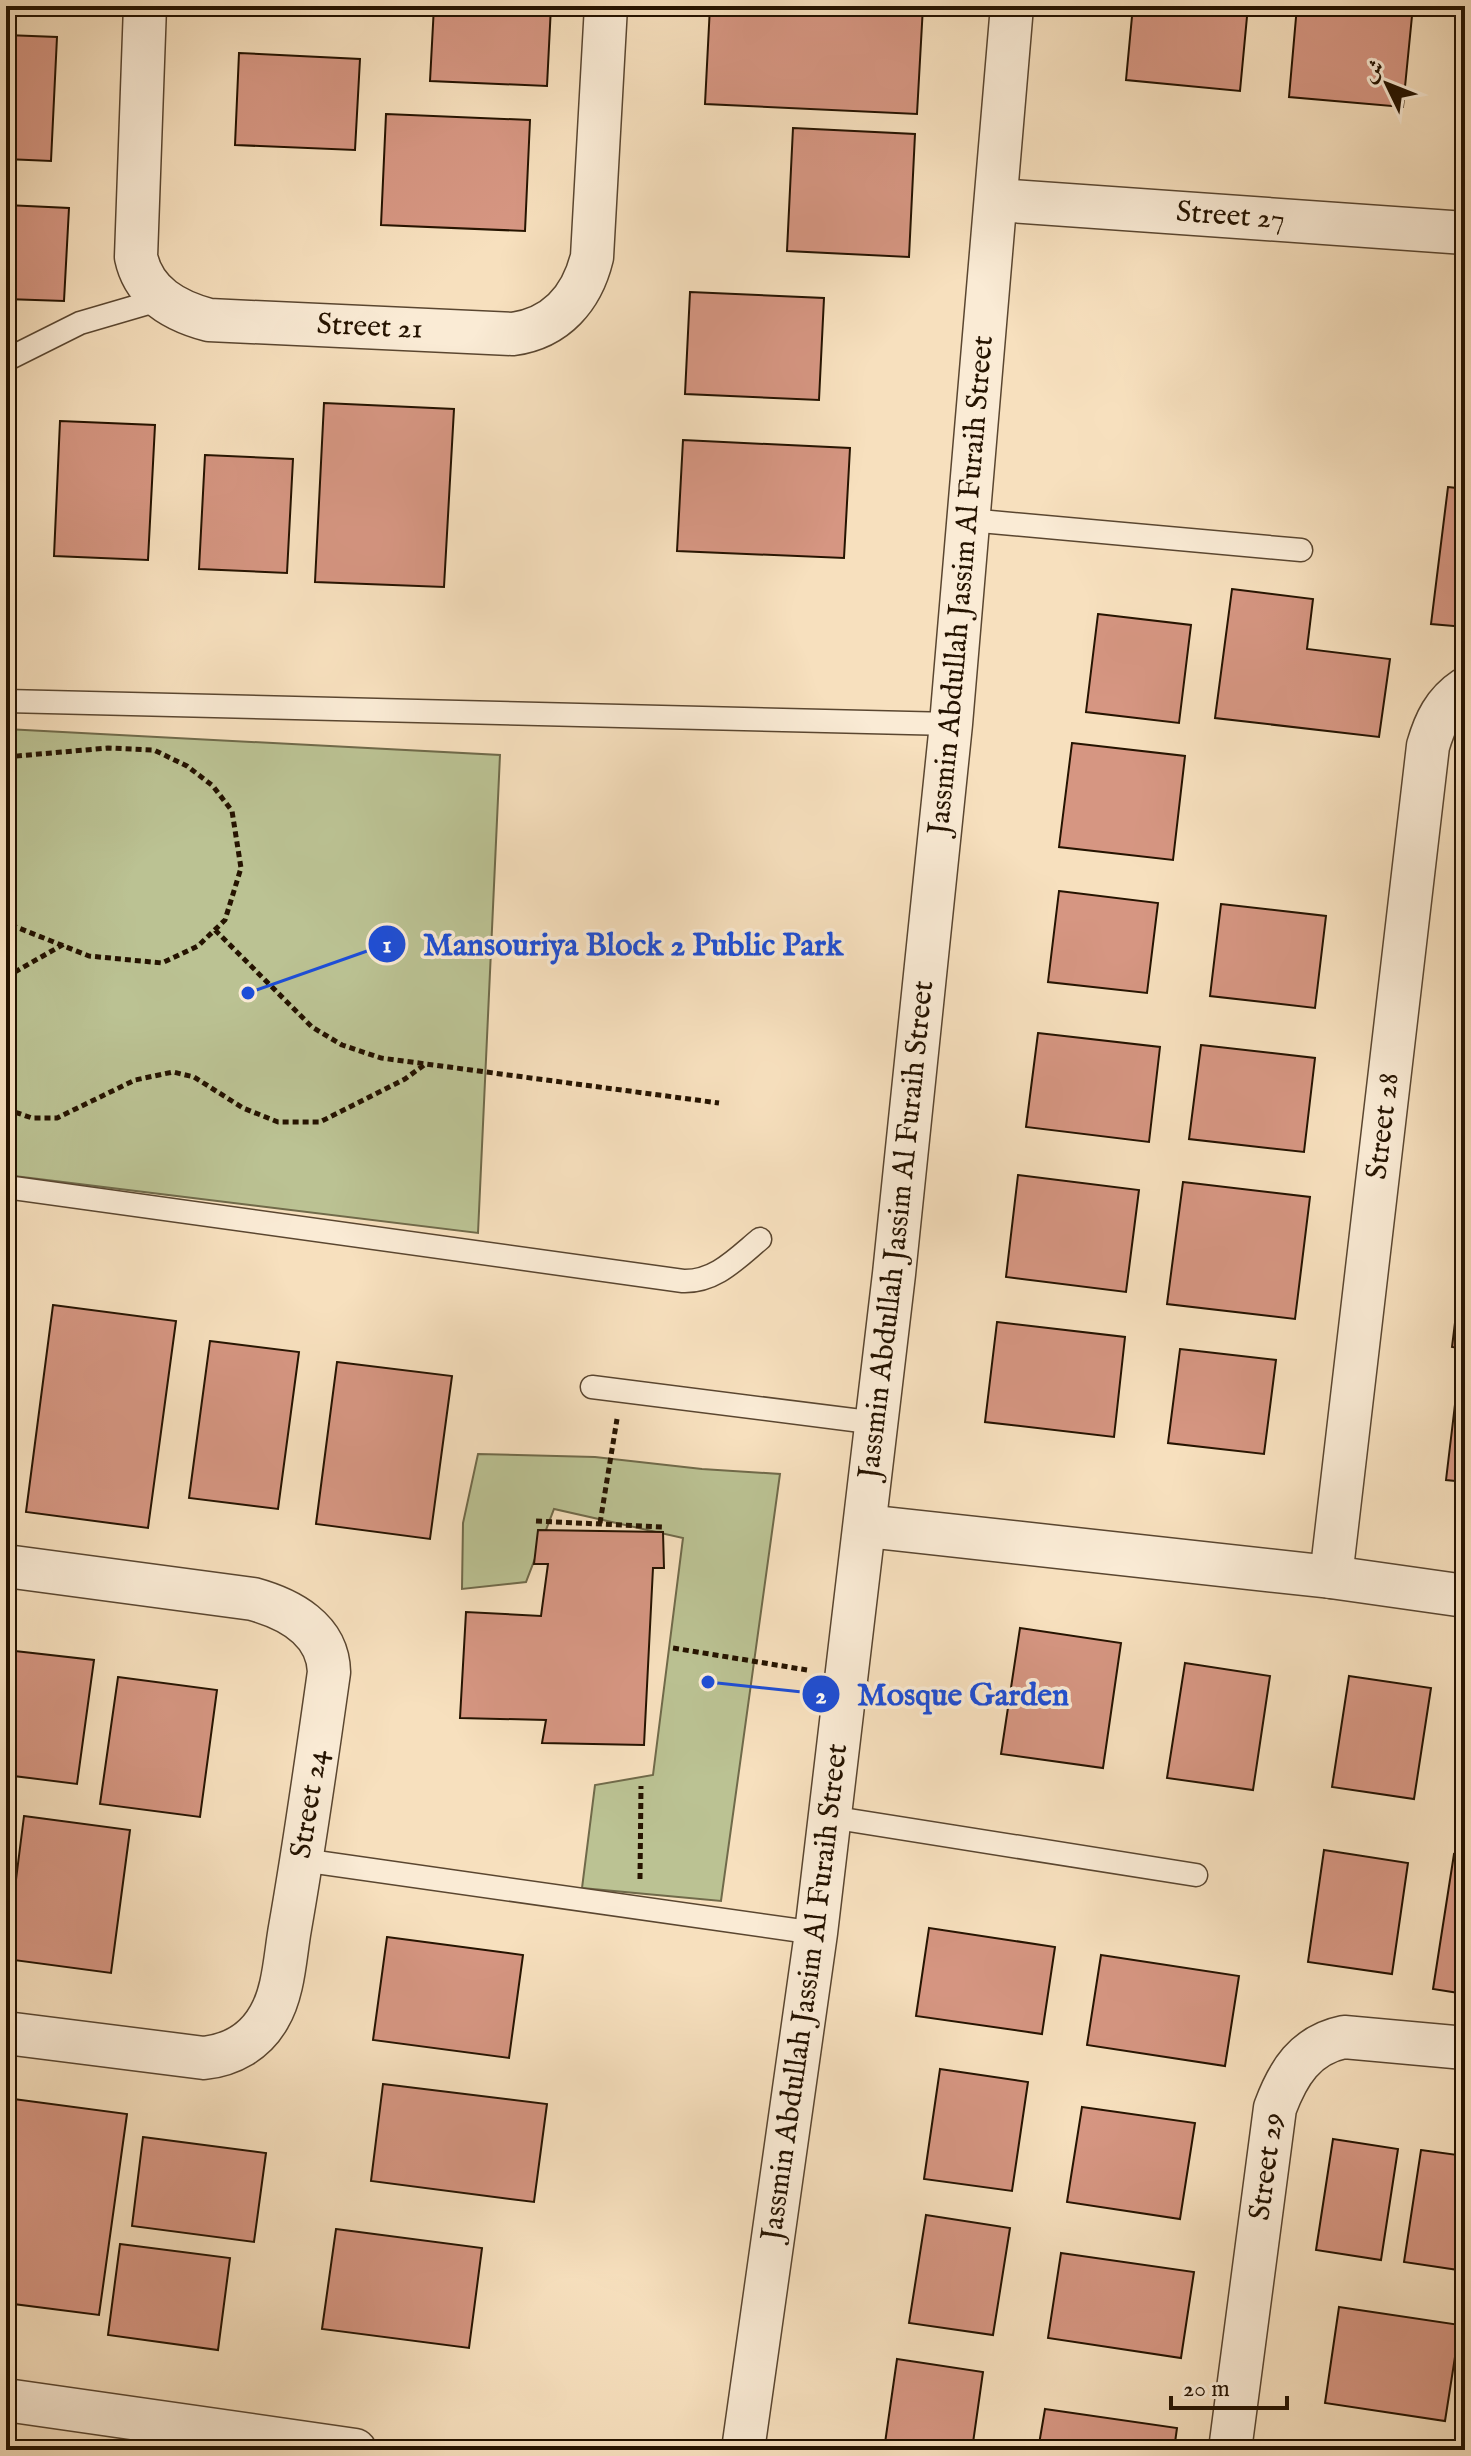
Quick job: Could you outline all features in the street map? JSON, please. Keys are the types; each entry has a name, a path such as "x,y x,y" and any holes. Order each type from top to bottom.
{"street":[{"name":"Street 21","path":"145,6 136,257 141,274 162,299 183,312 209,320 513,334 529,332 553,320 577,296 587,278 592,257 606,6"},
{"name":"Jassmin Abdullah Jassim Al Furaih Street","path":"743,2450 816,1933 866,1526 951,724 1012,6"},
{"name":"Street 27","path":"997,200 1465,233"},
{"name":"Street 28","path":"1331,1577 1428,746 1439,716 1465,689"},
{"path":"866,1526 1331,1577 1465,1596"},
{"name":"Street 24","path":"6,1566 253,1599 288,1611 312,1630 329,1659 302,1860 277,1999 262,2028 228,2054 204,2058 6,2033"},
{"name":"Street 29","path":"1230,2450 1275,2108 1290,2073 1300,2060 1318,2046 1344,2037 1465,2048"},
{"path":"6,2400 304,2446 355,2450"}],"lane":[{"path":"6,360 80,323 162,299"},
{"path":"969,520 1301,550"},
{"path":"6,701 951,724"},
{"path":"6,1187 683,1281 705,1280 715,1275 760,1239"},
{"path":"592,1387 877,1423"},
{"path":"830,1817 1196,1875"},
{"path":"302,1860 816,1933"}],"path":[{"path":"6,757 108,748 154,750 187,766 213,786 232,811 241,868 225,920 198,946 162,963 89,956 6,923"},
{"path":"215,930 312,1027 355,1050 425,1065 719,1103"},
{"path":"6,977 64,944"},
{"path":"6,1109 32,1118 57,1118 135,1080 173,1072 194,1077 243,1108 278,1122 320,1122 425,1065"},
{"path":"600,1523 622,1391"},
{"path":"536,1521 663,1527"},
{"path":"673,1648 847,1676"},
{"path":"640,1908 641,1786"}],"green space":[{"path":"6,729 500,755 478,1233 6,1175"},
{"path":"478,1454 595,1457 780,1474 721,1901 582,1888 595,1785 653,1775 683,1538 554,1509 526,1582 462,1589 463,1523"}],"building":[{"path":"6,6 73,6 73,10"},
{"path":"250,6 363,6 362,11"},
{"path":"434,6 551,6 547,86 430,81"},
{"path":"710,6 923,6 917,114 705,104"},
{"path":"1133,6 1248,6 1240,91 1126,80"},
{"path":"1297,6 1412,16 1403,107 1289,97"},
{"path":"6,35 57,37 51,161 6,159"},
{"path":"239,53 360,59 355,150 235,145"},
{"path":"386,114 530,120 525,231 381,225"},
{"path":"793,128 915,134 909,257 787,251"},
{"path":"6,205 69,208 64,301 6,299"},
{"path":"690,292 824,298 819,400 685,394"},
{"path":"324,403 454,409 444,587 315,582"},
{"path":"60,421 155,425 148,560 54,556"},
{"path":"683,440 850,448 844,558 677,551"},
{"path":"205,455 293,459 287,573 199,569"},
{"path":"1448,487 1465,489 1465,627 1431,624"},
{"path":"1232,589 1313,599 1307,649 1390,659 1379,737 1215,718"},
{"path":"1098,614 1191,625 1179,723 1086,712"},
{"path":"1072,743 1185,756 1173,860 1059,847"},
{"path":"1059,891 1158,903 1147,993 1048,982"},
{"path":"1221,904 1326,916 1315,1008 1210,996"},
{"path":"1038,1033 1160,1047 1149,1142 1026,1127"},
{"path":"1201,1045 1315,1058 1304,1152 1189,1139"},
{"path":"1018,1175 1139,1190 1126,1292 1006,1277"},
{"path":"1183,1182 1310,1197 1295,1319 1167,1304"},
{"path":"1465,1242 1465,1349 1452,1347"},
{"path":"53,1305 176,1321 148,1528 26,1512"},
{"path":"997,1322 1125,1337 1114,1437 985,1422"},
{"path":"210,1341 299,1352 278,1509 189,1498"},
{"path":"1180,1349 1276,1360 1264,1454 1168,1443"},
{"path":"337,1362 452,1376 430,1539 316,1524"},
{"path":"1456,1396 1465,1397 1465,1482 1446,1480"},
{"path":"538,1530 663,1532 664,1568 653,1568 644,1745 542,1743 546,1720 460,1718 466,1612 541,1616 548,1564 534,1564"},
{"path":"1020,1628 1121,1643 1103,1768 1001,1754"},
{"path":"6,1650 94,1660 77,1784 6,1775"},
{"path":"1185,1663 1270,1676 1253,1790 1167,1778"},
{"path":"1349,1676 1431,1688 1414,1799 1332,1787"},
{"path":"118,1677 217,1690 200,1817 100,1804"},
{"path":"24,1816 130,1830 111,1973 6,1959"},
{"path":"1324,1850 1408,1863 1392,1974 1308,1962"},
{"path":"1454,1854 1465,1856 1465,1994 1433,1989"},
{"path":"929,1928 1055,1947 1042,2034 916,2016"},
{"path":"387,1937 523,1955 509,2058 373,2040"},
{"path":"1101,1955 1239,1976 1225,2066 1087,2045"},
{"path":"940,2069 1028,2082 1012,2191 924,2179"},
{"path":"383,2084 547,2104 534,2202 371,2181"},
{"path":"6,2098 127,2114 99,2315 6,2303"},
{"path":"1082,2107 1195,2123 1180,2219 1067,2202"},
{"path":"143,2137 266,2153 254,2242 132,2226"},
{"path":"1333,2139 1398,2149 1381,2260 1316,2250"},
{"path":"1421,2150 1465,2156 1465,2271 1404,2262"},
{"path":"926,2215 1010,2228 993,2335 909,2323"},
{"path":"336,2229 482,2248 469,2348 322,2329"},
{"path":"120,2244 230,2258 218,2350 108,2335"},
{"path":"1061,2253 1194,2272 1181,2358 1048,2338"},
{"path":"1339,2307 1460,2325 1445,2421 1325,2403"},
{"path":"897,2359 983,2372 972,2450 884,2450"},
{"path":"1045,2409 1177,2428 1174,2450 1038,2450"}],"place":[{"name":"Mansouriya Block 2 Public Park","path":"248,993"},
{"name":"Mosque Garden","path":"708,1682"}]}
